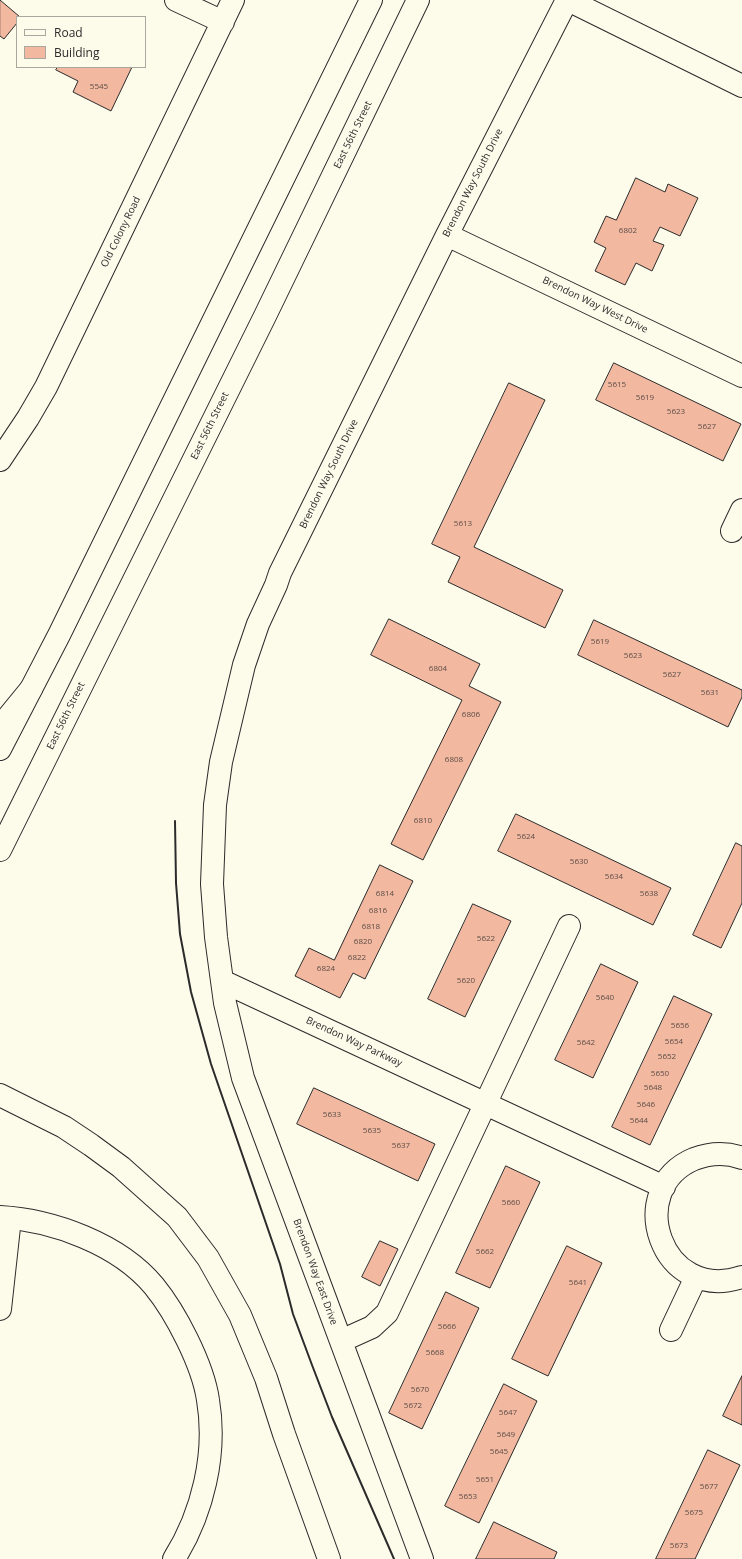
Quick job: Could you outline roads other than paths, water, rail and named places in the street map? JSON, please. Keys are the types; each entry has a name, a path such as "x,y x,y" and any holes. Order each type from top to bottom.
{"main road":[{"path":"176,0 222,22"},
{"name":"Old Colony Road","path":"0,460 28,418 46,387 233,0"},
{"path":"0,749 223,302 371,0"},
{"name":"East 56th Street","path":"0,850 268,309 418,0"},
{"path":"567,0 742,86"},
{"name":"Brendon Way South Drive","path":"222,981 216,937 212,884 216,805 221,762 244,665 261,618 280,573 447,235 567,0"},
{"name":"Brendon Way West Drive","path":"447,235 742,376"},
{"path":"732,531 742,510"},
{"path":"0,727 31,689"},
{"path":"341,1341 372,1327 387,1313 569,926"},
{"name":"Brendon Way Parkway","path":"222,981 664,1187"},
{"name":"Brendon Way East Drive","path":"222,981 225,1003 243,1078 422,1559"},
{"path":"0,1094 64,1127 91,1144 121,1167 177,1217 208,1258 240,1315 266,1378 284,1434 329,1559"},
{"path":"742,1158 728,1154 703,1156 680,1168 664,1187 660,1197 657,1213 657,1229 660,1239 664,1249 678,1266 696,1277 708,1280 721,1282 742,1277"},
{"path":"0,1309 5,1218 40,1222 74,1233 104,1247 130,1264 153,1285 172,1311 199,1368 208,1398 212,1429 210,1454 205,1480 192,1522 174,1559"},
{"path":"671,1330 696,1277"}]}
